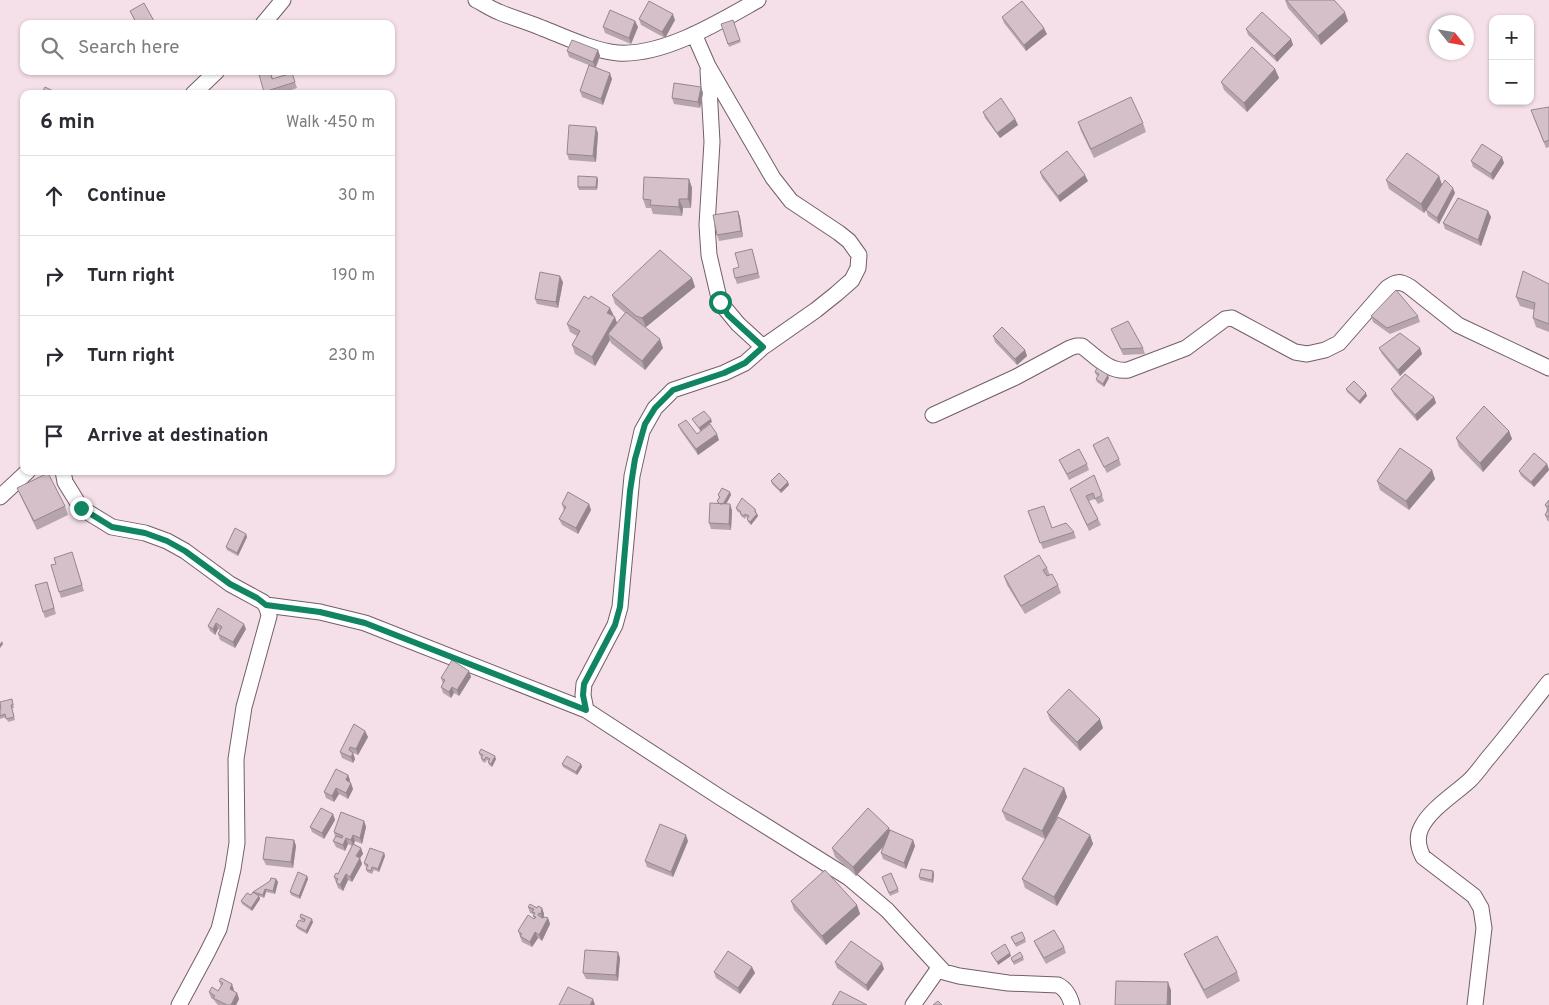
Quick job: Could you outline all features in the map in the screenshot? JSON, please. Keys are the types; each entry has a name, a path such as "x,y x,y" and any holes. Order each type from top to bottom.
{"street":[{"path":"266,20 283,0"},
{"path":"476,0 499,12 584,45 617,53 640,52 671,43 694,34 758,0"},
{"path":"586,710 583,695 584,684 615,625 620,607 630,491 635,459 645,424 655,408 673,390 724,373 745,363 763,347 816,310 852,280 858,268 859,255 850,242 792,201 773,178 708,66 694,34"},
{"path":"708,66 712,142 707,225 709,255 719,298 723,306 738,324 763,347"},
{"path":"197,90 213,75"},
{"path":"933,415 1016,378 1076,346 1082,346 1113,369 1128,370 1186,348 1225,319 1232,318 1295,352 1307,354 1326,350 1339,343 1387,288 1395,282 1402,282 1410,287 1458,325 1549,368"},
{"path":"0,497 24,475"},
{"path":"64,475 65,482 81,508 112,527 145,533 167,541 185,551 230,584 257,598 266,605 320,612 365,623 586,710 849,878 887,910 944,972 1008,983 1058,985 1069,996 1072,1005"},
{"path":"179,1005 218,929 233,869 236,843 236,759 244,707 269,616 266,605"},
{"path":"1475,1005 1484,928 1481,908 1474,896 1423,857 1418,839 1424,822 1470,779 1549,682"},
{"path":"913,1005 939,968"}],"building":[{"path":"1286,0 1334,0 1345,12 1318,36"},
{"path":"649,1 673,14 662,32 639,19"},
{"path":"1022,1 1044,28 1024,45 1002,17"},
{"path":"144,3 153,20 135,20 130,11"},
{"path":"610,10 635,21 629,38 603,27"},
{"path":"1262,12 1291,39 1274,56 1246,29"},
{"path":"733,20 740,40 728,44 721,24"},
{"path":"572,40 598,50 593,62 567,51"},
{"path":"1252,47 1275,69 1244,103 1221,82"},
{"path":"589,65 610,73 601,99 580,91"},
{"path":"259,75 271,75 272,79 293,75 295,82 270,90 263,90"},
{"path":"674,83 701,87 698,102 672,98"},
{"path":"1131,97 1143,123 1091,149 1078,122"},
{"path":"1001,98 1015,119 997,133 983,112"},
{"path":"1549,107 1549,140 1544,142 1531,110"},
{"path":"569,125 596,127 593,156 567,154"},
{"path":"1482,144 1502,157 1491,174 1471,161"},
{"path":"1067,151 1085,175 1058,196 1040,172"},
{"path":"1407,153 1439,176 1421,204 1386,180"},
{"path":"578,176 597,177 596,187 578,187"},
{"path":"644,177 689,179 688,199 679,199 679,207 650,205 651,200 643,199"},
{"path":"1445,180 1453,188 1437,218 1426,210"},
{"path":"1458,198 1488,211 1478,240 1443,223"},
{"path":"738,211 741,231 717,235 713,215"},
{"path":"752,249 758,273 735,278 733,269 739,267 735,253"},
{"path":"660,250 692,278 642,318 636,316 612,295"},
{"path":"1523,271 1549,284 1549,324 1533,318 1535,303 1516,297"},
{"path":"540,272 560,276 556,302 535,299"},
{"path":"1396,290 1418,316 1387,328 1371,316"},
{"path":"584,296 589,299 591,296 610,308 607,313 615,317 592,357 572,345 580,331 567,324"},
{"path":"626,312 660,339 642,361 608,334"},
{"path":"1128,321 1143,348 1121,349 1111,329"},
{"path":"1002,327 1025,350 1015,359 993,336"},
{"path":"1400,333 1420,348 1398,370 1379,348"},
{"path":"1097,368 1108,375 1103,384 1096,379 1099,374 1095,372"},
{"path":"1405,374 1434,397 1415,415 1391,389"},
{"path":"1354,381 1366,393 1359,401 1346,389"},
{"path":"1484,406 1509,431 1480,463 1456,438"},
{"path":"704,411 711,419 699,428 692,419"},
{"path":"686,420 697,434 710,424 717,434 696,449 678,425"},
{"path":"1108,437 1119,459 1104,467 1093,445"},
{"path":"1400,448 1432,470 1406,501 1377,481"},
{"path":"1079,449 1087,464 1067,474 1059,460"},
{"path":"1534,453 1547,464 1531,482 1519,471"},
{"path":"779,473 788,482 780,490 771,481"},
{"path":"44,475 49,475 65,506 34,521 17,488"},
{"path":"1094,475 1102,495 1095,499 1093,493 1086,496 1098,519 1087,525 1070,489"},
{"path":"722,488 730,492 723,504 720,504 717,501"},
{"path":"568,492 589,504 576,528 559,519 566,507 562,504"},
{"path":"742,498 755,509 757,514 750,522 747,519 749,516 745,514 744,516 736,508"},
{"path":"710,503 730,504 729,524 709,523"},
{"path":"1044,506 1052,528 1066,523 1074,532 1040,543 1028,511"},
{"path":"1549,508 1549,517 1545,515"},
{"path":"235,528 246,534 237,553 226,547"},
{"path":"72,552 82,585 59,592 51,565 56,564 54,558"},
{"path":"1039,555 1047,568 1043,570 1047,576 1052,574 1058,585 1021,606 1004,576"},
{"path":"47,582 54,608 43,612 35,585"},
{"path":"218,608 244,624 233,642 218,634 222,627 216,623 213,629 208,626"},
{"path":"452,660 469,671 457,690 452,687 449,692 441,687 445,680 441,678"},
{"path":"1069,689 1100,719 1077,742 1047,712"},
{"path":"12,699 13,705 11,705 14,717 6,719 5,714 0,716 0,702"},
{"path":"354,724 365,731 356,749 350,747 349,750 353,753 351,757 340,752"},
{"path":"481,749 495,756 491,764 488,762 490,759 486,757 484,760 481,758 483,755 479,753"},
{"path":"567,756 581,764 576,772 562,764"},
{"path":"1024,768 1064,788 1042,831 1002,811"},
{"path":"336,769 348,775 346,780 351,783 346,793 336,788 332,796 324,792"},
{"path":"321,808 333,814 322,833 310,827"},
{"path":"868,808 889,828 853,867 832,848"},
{"path":"341,812 364,821 360,838 353,835 351,840 346,838 343,845 333,841 336,836 342,838 343,836 334,832"},
{"path":"1058,817 1090,835 1054,897 1022,879"},
{"path":"660,824 686,835 671,872 645,861"},
{"path":"890,830 913,840 904,863 881,853"},
{"path":"266,837 294,840 291,862 263,859"},
{"path":"353,844 361,848 356,856 360,858 350,877 346,874 340,885 336,882 338,879 334,877 336,873 338,874"},
{"path":"370,848 384,853 378,869 372,867 371,871 366,869 368,865 364,863"},
{"path":"921,869 933,871 932,880 919,877"},
{"path":"825,870 857,905 822,936 791,901"},
{"path":"298,872 307,876 299,896 290,892"},
{"path":"891,873 898,889 889,893 882,877"},
{"path":"271,878 276,879 273,891 265,889 263,895 253,892 270,881"},
{"path":"253,892 259,896 251,908 241,901 247,893 251,895"},
{"path":"530,904 537,908 538,906 542,908 541,914 539,913 538,915 542,918 548,918 539,935 535,932 530,942 520,936 522,934 518,931 528,915 534,919 536,917 533,916 535,913 532,912 534,909 528,907"},
{"path":"301,914 312,919 306,931 296,926 299,920 304,922 305,919 300,917"},
{"path":"1054,930 1064,947 1044,958 1034,941"},
{"path":"1022,932 1025,939 1015,944 1011,937"},
{"path":"1217,936 1237,972 1204,990 1184,954"},
{"path":"851,941 882,963 866,985 835,962"},
{"path":"1005,944 1010,953 997,962 991,953"},
{"path":"585,950 618,952 616,975 583,973"},
{"path":"728,951 752,967 738,988 714,972"},
{"path":"1020,952 1023,957 1013,962 1011,958"},
{"path":"221,978 232,984 230,989 237,993 231,1005 213,998 215,996 209,992 212,987 218,991 223,983 219,981"},
{"path":"1116,981 1168,982 1167,1005 1115,1005"},
{"path":"568,987 593,999 590,1005 559,1005"},
{"path":"840,991 867,1005 832,1005"},
{"path":"938,1001 942,1005 933,1005"}],"route":[{"path":"81,508 112,527 145,533 167,541 185,551 230,584 257,598 266,605 320,612 365,623 586,710 582,689 615,625 620,607 632,476 645,424 655,408 673,390 724,373 745,363 763,347 728,315 720,302"}]}
